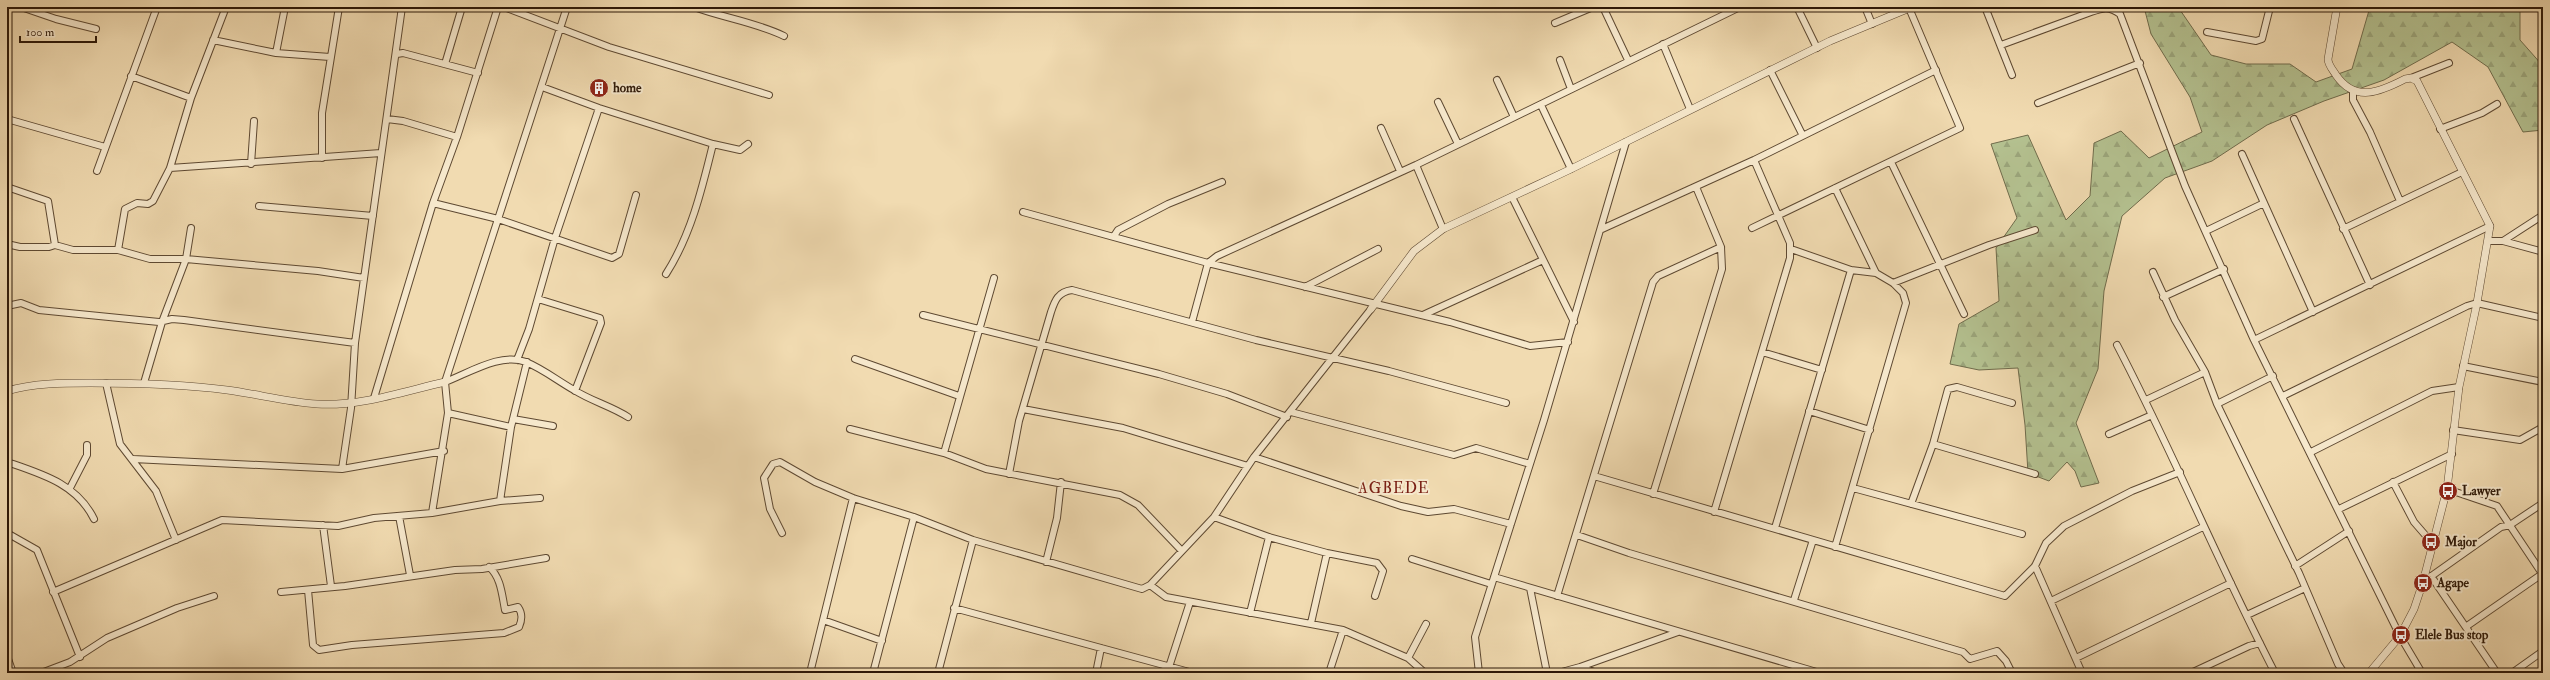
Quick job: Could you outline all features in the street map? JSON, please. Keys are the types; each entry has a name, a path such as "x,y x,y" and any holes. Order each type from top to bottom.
{"street":[{"path":"21,7 56,19 96,29"},
{"path":"97,171 157,7"},
{"path":"118,250 125,209 137,203 148,204 153,201 170,168 191,98 226,7"},
{"path":"276,53 285,7"},
{"path":"322,158 322,113 330,57 339,16 339,7"},
{"path":"342,469 351,402 355,344 381,153 397,54 402,7"},
{"path":"444,64 462,7"},
{"path":"374,398 433,203 478,74 498,7"},
{"path":"504,7 665,65 770,95"},
{"path":"432,513 444,451 448,413 446,382 567,7"},
{"path":"694,7 723,17 762,26 784,36"},
{"path":"1555,23 1593,7"},
{"path":"1603,7 1628,60"},
{"path":"1192,322 1208,263 1221,254 1416,164 1514,116 1541,105 1628,60 1740,7"},
{"path":"1797,7 1817,48"},
{"path":"1865,7 1872,24"},
{"path":"1985,7 2012,74"},
{"path":"2207,32 2256,41 2262,39 2270,7"},
{"path":"2337,7 2328,59 2340,81 2353,91 2370,94 2449,63"},
{"path":"782,533 770,509 765,491 764,478 773,464 780,462 792,467 815,482 853,498 914,517 973,540 1130,587 1142,589 1150,585 1214,517 1254,457 1334,359 1414,251 1443,228 1571,169 1770,70 1910,8 1960,128 1752,228"},
{"path":"2000,46 2090,10 2112,8 2120,14 2140,63 2173,156 2254,340 2311,452 2400,636 2422,673"},
{"path":"213,40 276,53 330,57"},
{"path":"1663,44 1690,109"},
{"path":"397,54 403,53 478,74"},
{"path":"1560,60 1572,89"},
{"path":"2038,103 2140,63"},
{"path":"1770,70 1802,134"},
{"path":"1602,229 1754,160 1802,134 1936,70"},
{"path":"131,76 191,98"},
{"path":"2369,673 2400,636 2414,609 2423,582 2447,489 2459,387 2478,304 2490,226 2440,129 2421,88 2411,78"},
{"path":"1497,80 1514,116"},
{"path":"542,87 599,108 713,144 740,150 748,144"},
{"path":"2353,91 2353,100 2370,132 2400,201"},
{"path":"1438,102 1458,144"},
{"path":"2440,129 2482,113 2497,104"},
{"path":"1541,105 1571,169"},
{"path":"517,360 599,108"},
{"path":"7,119 105,147"},
{"path":"387,119 403,121 457,137"},
{"path":"2294,119 2343,230 2370,284"},
{"path":"251,164 254,121"},
{"path":"1381,128 1400,171"},
{"path":"1478,673 1475,637 1568,342 1626,142"},
{"path":"666,274 684,244 710,161 713,144"},
{"path":"170,168 251,164 381,153"},
{"path":"2242,154 2313,312"},
{"path":"1714,512 1791,249 1779,215 1754,160"},
{"path":"1891,162 1964,314"},
{"path":"1416,164 1443,228"},
{"path":"2343,230 2462,172"},
{"path":"1114,236 1118,230 1168,204 1222,182"},
{"path":"7,187 48,201 55,245"},
{"path":"1653,494 1722,269 1721,247 1696,187"},
{"path":"1835,188 1876,273"},
{"path":"433,203 498,219 608,257 615,257 619,254 636,196"},
{"path":"1512,197 1574,322"},
{"path":"2206,231 2264,203"},
{"path":"259,206 373,216"},
{"path":"1023,212 1208,263 1305,287 1373,307 1423,316 1530,346 1568,342"},
{"path":"2503,242 2543,214"},
{"path":"2254,340 2490,226"},
{"path":"144,383 162,322 186,259 191,228"},
{"path":"1893,283 2035,230"},
{"path":"2488,241 2503,242 2543,252"},
{"path":"7,244 20,247 48,247 55,245 73,250 118,250 150,259 186,259 318,271 364,278"},
{"path":"1557,596 1577,535 1653,282 1658,276 1721,247"},
{"path":"1305,287 1378,249"},
{"path":"1791,249 1852,270 1876,273 1893,283 1905,296 1906,303 1835,547"},
{"path":"1423,316 1543,260"},
{"path":"2164,297 2224,269"},
{"path":"1775,528 1852,270"},
{"path":"2153,272 2164,297 2205,372 2217,404 2296,566 2338,664 2344,673"},
{"path":"944,453 959,396 994,278"},
{"path":"1009,474 1023,409 1056,299 1065,291 1072,290 1334,359 1389,371 1506,403"},
{"path":"538,299 600,318 601,323 575,391"},
{"path":"7,306 21,303 39,310 162,322 172,319 184,320 355,344"},
{"path":"2283,396 2467,306 2478,304 2543,318"},
{"path":"923,315 1042,346 1159,374 1289,414 1454,455 1476,448 1530,464"},
{"path":"2117,345 2146,400 2204,527 2275,673"},
{"path":"1762,352 1822,370"},
{"path":"855,359 959,396"},
{"path":"7,391 33,386 144,383 226,390 317,404 351,402 446,382 491,363 517,360 526,362 575,391 614,408 628,418"},
{"path":"500,501 511,428 526,362"},
{"path":"2463,366 2543,382"},
{"path":"2146,400 2205,372"},
{"path":"2217,404 2273,376"},
{"path":"106,383 120,444 156,491 176,540"},
{"path":"1911,504 1933,444 1947,392 1951,387 1957,387 2012,403"},
{"path":"2311,452 2432,391 2459,387"},
{"path":"1023,409 1123,428 1248,466"},
{"path":"1809,411 1870,430"},
{"path":"448,413 511,428"},
{"path":"2109,434 2152,415"},
{"path":"513,419 553,426"},
{"path":"2453,430 2520,440 2543,427"},
{"path":"850,429 944,453 986,469 1061,482 1131,498 1182,550"},
{"path":"1933,444 2035,474"},
{"path":"70,488 87,455 87,445"},
{"path":"133,459 342,469 444,451"},
{"path":"2339,509 2452,454"},
{"path":"1254,457 1394,504 1428,512 1454,509 1511,524"},
{"path":"7,462 70,488 87,504 94,519"},
{"path":"1594,476 2005,596 2035,566 2046,543 2064,526 2132,491 2180,472"},
{"path":"1046,562 1057,518 1061,482"},
{"path":"2393,482 2414,522 2433,544"},
{"path":"1853,488 2022,534"},
{"path":"2447,489 2493,503 2510,525 2543,574 2467,626"},
{"path":"53,592 222,520 338,526 374,518 432,513 500,501 540,498"},
{"path":"810,673 853,498"},
{"path":"2423,582 2501,527 2510,525 2543,503"},
{"path":"398,516 410,575"},
{"path":"873,673 914,517"},
{"path":"1214,517 1269,537 1327,553 1380,565 1383,571 1375,596"},
{"path":"322,525 331,586"},
{"path":"2050,602 2204,527"},
{"path":"2296,566 2349,531"},
{"path":"7,533 37,550 80,656"},
{"path":"1577,535 1671,565 1794,600 1963,652 1970,659 1997,652 2006,661 2012,673"},
{"path":"1250,613 1269,537"},
{"path":"947,673 938,672 973,540"},
{"path":"1794,600 1813,540"},
{"path":"1311,623 1327,553"},
{"path":"281,592 308,590 410,575 490,567 546,558"},
{"path":"1412,559 1491,584"},
{"path":"2035,566 2082,673"},
{"path":"308,590 313,645 319,650 352,645 504,633 519,627 522,619 521,611 518,607 505,610 500,582 490,567"},
{"path":"1494,576 1530,588 1820,673"},
{"path":"2431,576 2467,626 2497,673"},
{"path":"2076,658 2231,583"},
{"path":"1150,585 1166,597 1343,630 1408,658 1424,673"},
{"path":"1530,588 1547,673"},
{"path":"2247,615 2305,588"},
{"path":"40,673 80,656 107,638 178,608 214,596"},
{"path":"1169,667 1190,602"},
{"path":"954,608 1192,673"},
{"path":"823,620 882,641"},
{"path":"1408,658 1426,624"},
{"path":"1330,673 1343,630"},
{"path":"1558,673 1580,667 1678,632"},
{"path":"2249,646 2256,636"},
{"path":"2191,673 2249,646 2260,643"},
{"path":"1096,673 1101,648"},
{"path":"2512,673 2543,651"},
{"path":"7,656 14,673"},
{"path":"1580,667 1597,673"}],"green space":[{"path":"2144,7 2178,7 2211,55 2246,64 2290,64 2316,82 2352,69 2370,7 2524,7 2520,12 2520,40 2543,66 2543,130 2523,132 2488,67 2452,42 2384,80 2324,101 2267,125 2212,161 2165,178 2122,216 2104,291 2098,369 2076,423 2099,483 2081,487 2075,471 2067,462 2049,481 2028,473 2025,425 2018,368 1979,370 1950,364 1959,324 1999,301 1996,248 2017,218 1991,144 2028,135 2066,220 2090,196 2094,143 2121,131 2149,158 2202,132 2190,97 2151,34"}],"place":[{"name":"home","path":"599,88"},
{"name":"Lawyer","path":"2448,491"},
{"name":"Major","path":"2431,542"},
{"name":"Agape","path":"2423,583"},
{"name":"Elele Bus stop","path":"2401,635"}],"district":[{"name":"AGBEDE","path":"1394,488"}]}
